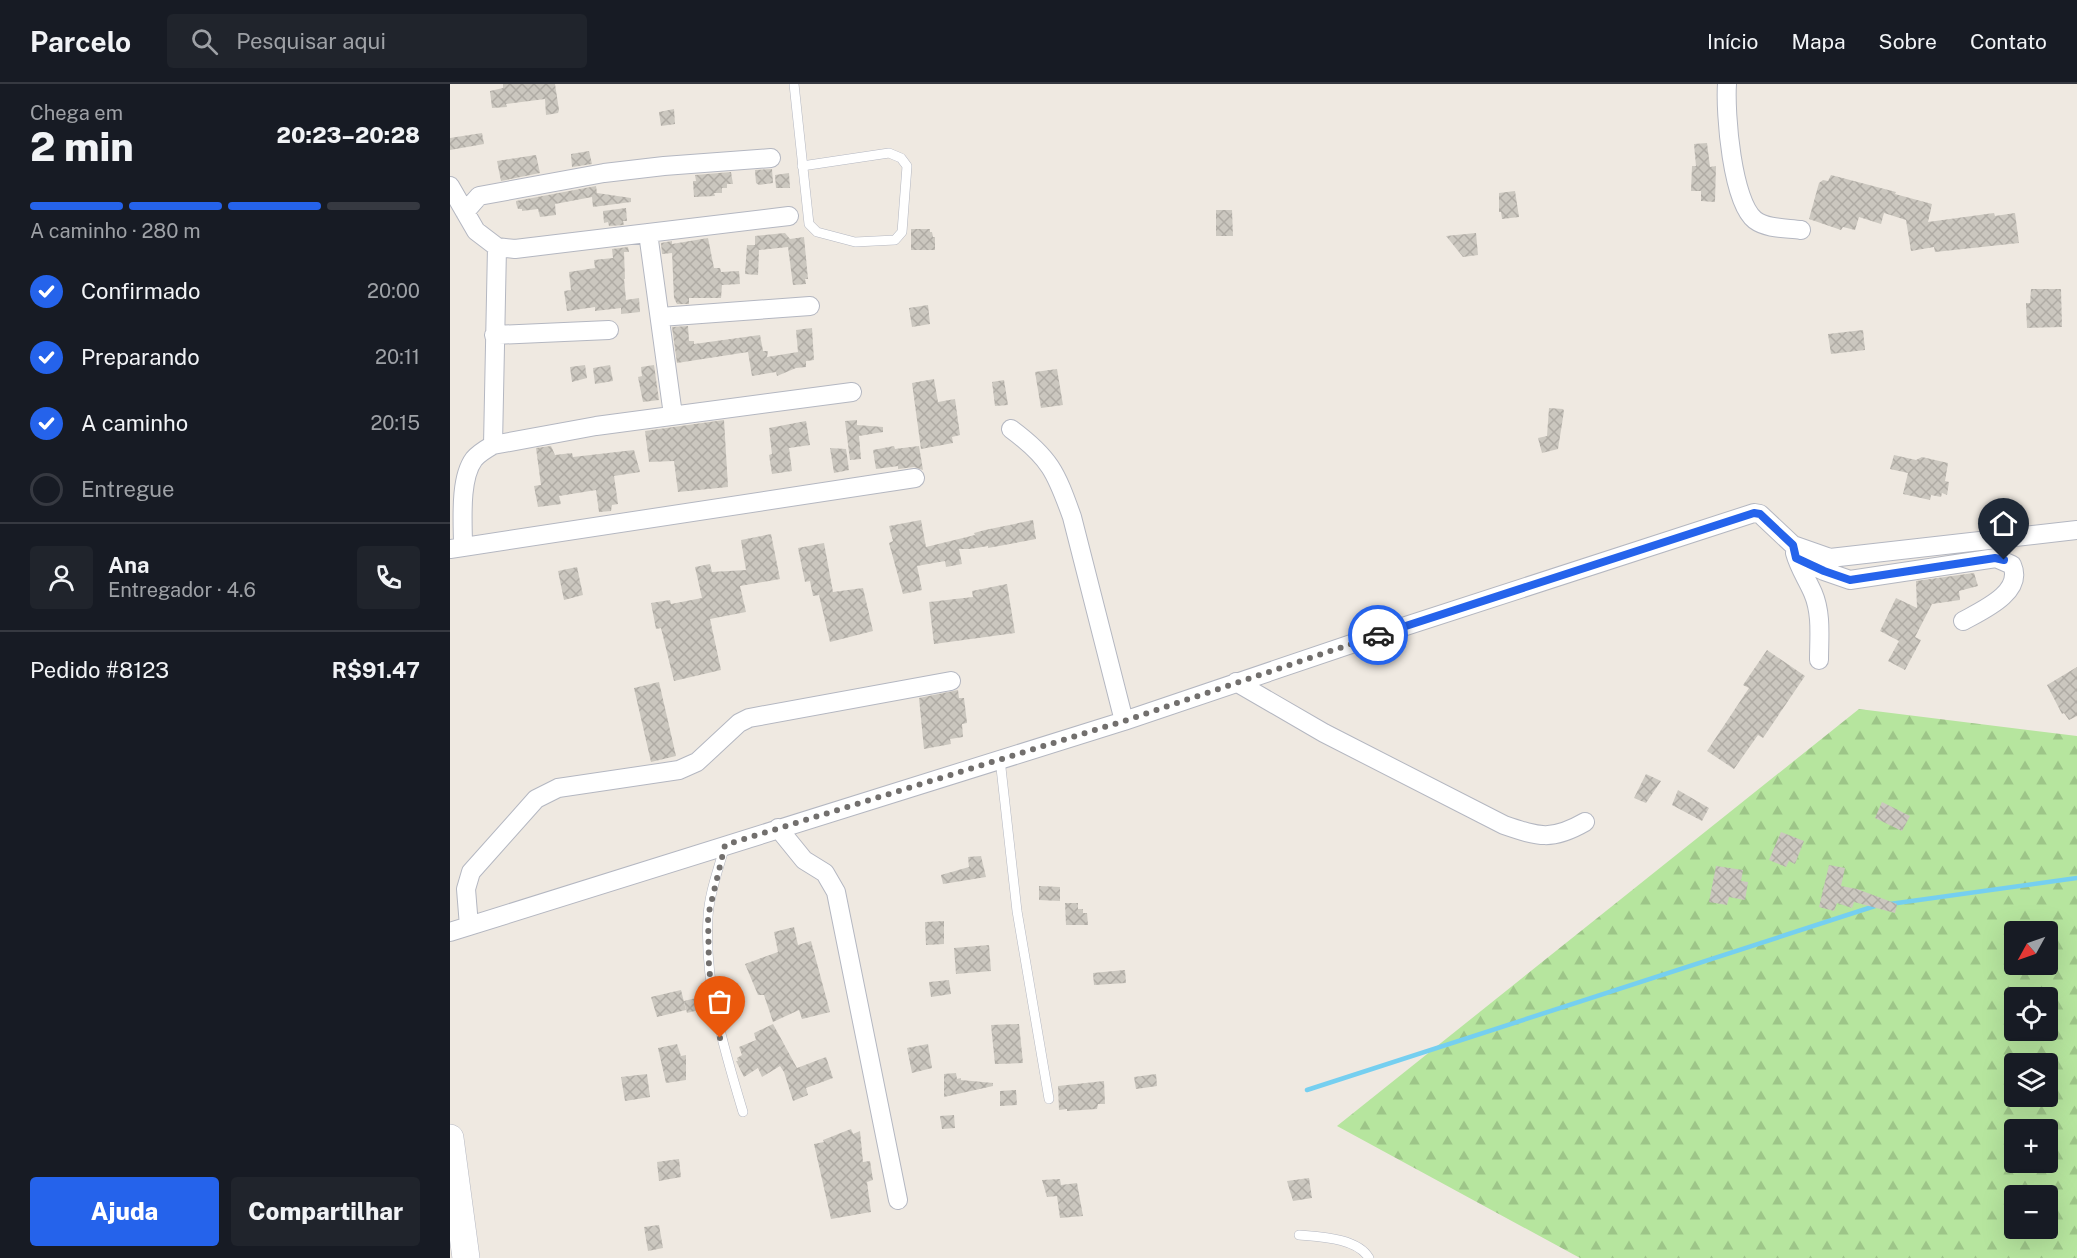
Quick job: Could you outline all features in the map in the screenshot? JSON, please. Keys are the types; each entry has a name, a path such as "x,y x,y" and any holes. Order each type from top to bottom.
{"street":[{"path":"1727,84 1735,175 1745,207 1757,222 1801,230"},
{"path":"465,212 479,196 604,173 771,158"},
{"path":"450,186 476,231 497,247 515,249 789,216"},
{"path":"648,233 673,415"},
{"path":"493,446 497,247"},
{"path":"660,317 810,306"},
{"path":"494,336 609,330"},
{"path":"852,392 596,426 493,446 473,460 467,476 456,548 915,478"},
{"path":"1011,429 1036,448 1050,464 1063,490 1072,517 1124,721"},
{"path":"450,932 1124,721 1236,682 1754,513 1760,514 1795,552 1824,571 1850,580 1995,558 2012,565 2015,572 2011,587 1988,607 1964,621"},
{"path":"1795,552 1830,558 2077,530"},
{"path":"1795,552 1814,593 1818,611 1819,660"},
{"path":"469,926 466,889 471,872 536,800 558,788 679,770 697,762 739,723 749,718 951,681"},
{"path":"1236,682 1324,733 1504,825 1531,834 1553,835 1567,832 1585,822"},
{"path":"778,828 804,860 825,873 836,892 898,1200"},
{"path":"450,1138 466,1258"}],"lane":[{"path":"794,84 802,166 809,224 817,232 855,242 895,240 902,232 907,166 901,158 889,153 802,166"},
{"path":"1000,759 1017,911 1048,1099"},
{"path":"725,845 708,916 709,969 720,1038 743,1112"},
{"path":"1299,1235 1323,1237 1349,1244 1365,1251 1369,1258"}],"green space":[{"path":"1859,709 2077,736 2077,1258 1580,1258 1337,1126"}],"building":[{"path":"503,84 555,84 558,113 546,115 545,99 492,108 490,91 503,88"},
{"path":"674,109 675,124 661,126 659,112"},
{"path":"482,133 484,144 450,150 450,138"},
{"path":"1707,143 1710,167 1716,166 1715,202 1701,201 1701,191 1691,191 1692,166 1696,166 1694,144"},
{"path":"589,151 592,164 572,167 571,154"},
{"path":"536,155 540,173 501,181 497,161"},
{"path":"772,169 773,183 759,185 756,183 755,170"},
{"path":"731,172 733,184 727,184 727,188 722,188 722,193 714,193 715,196 694,197 695,175"},
{"path":"789,173 790,188 776,188 775,175"},
{"path":"1831,175 1932,204 1928,222 1994,213 1995,216 2015,213 2019,243 1935,252 1934,247 1911,251 1906,220 1884,213 1881,224 1859,217 1855,230 1843,227 1841,230 1809,219 1819,183 1823,180 1828,181"},
{"path":"596,186 597,193 631,198 631,202 593,207 592,197 555,204 556,215 540,217 538,209 522,211 518,209 516,203 516,201"},
{"path":"1515,191 1519,217 1502,219 1501,212 1499,212 1499,193"},
{"path":"626,208 627,221 623,221 624,225 609,226 608,222 604,223 603,211"},
{"path":"1216,210 1232,210 1233,236 1216,236"},
{"path":"911,229 930,229 935,237 935,250 911,250"},
{"path":"785,233 790,239 804,237 808,279 805,279 806,284 793,285 788,247 759,250 758,275 745,274 747,245 755,245 755,236"},
{"path":"1476,233 1478,255 1463,257 1446,236"},
{"path":"708,238 714,268 720,268 721,272 739,271 740,284 722,285 721,298 689,298 689,304 677,304 674,298 672,253 662,254 661,243 672,241 672,244"},
{"path":"628,247 629,252 624,252 626,300 639,298 640,312 621,314 621,308 595,311 595,307 567,311 564,291 571,290 569,272 595,268 594,260 613,258 612,249"},
{"path":"2031,289 2061,289 2062,327 2027,328 2026,303 2030,303"},
{"path":"928,305 930,324 912,327 909,308"},
{"path":"688,326 689,341 694,341 694,344 760,335 763,351 768,351 767,357 798,352 796,330 812,328 814,360 806,361 806,367 796,368 777,376 776,372 752,376 748,352 677,363 672,327"},
{"path":"1863,330 1865,350 1831,354 1828,334"},
{"path":"585,365 587,378 572,382 570,367"},
{"path":"610,365 613,381 595,384 593,368"},
{"path":"654,365 659,400 643,402 638,377 642,376 641,367"},
{"path":"1057,369 1063,405 1041,408 1035,372"},
{"path":"934,379 938,402 955,399 960,435 952,437 953,443 921,449 912,383"},
{"path":"1004,380 1008,405 995,406 992,382"},
{"path":"1549,408 1564,411 1558,449 1542,453 1538,438 1547,436"},
{"path":"724,420 728,487 678,492 674,461 649,462 645,431"},
{"path":"857,420 857,425 883,427 883,432 859,436 861,459 850,460 845,421"},
{"path":"806,421 810,445 789,448 792,471 772,474 769,428"},
{"path":"551,446 555,455 572,453 573,457 634,450 640,472 614,476 618,504 612,505 611,511 599,512 596,490 559,496 561,504 538,507 534,486 541,485 536,448"},
{"path":"894,446 895,449 919,446 923,470 914,467 898,469 898,466 876,469 873,450"},
{"path":"830,448 846,449 849,470 834,473"},
{"path":"1894,455 1916,460 1922,457 1948,463 1945,481 1949,482 1947,495 1942,493 1941,497 1931,495 1930,500 1903,494 1908,473 1890,469"},
{"path":"921,520 926,547 975,535 974,533 985,530 1033,520 1036,539 988,548 988,546 959,549 962,564 946,567 945,561 917,566 922,590 903,594 889,543 893,541 889,526"},
{"path":"771,534 780,579 740,586 746,612 710,619 721,670 674,681 661,628 656,629 651,603 670,600 671,604 702,598 695,567 710,564 712,572 746,570 741,540"},
{"path":"824,543 833,592 863,588 873,631 830,642 819,595 813,596 810,581 805,582 798,548"},
{"path":"577,567 583,595 564,600 558,571"},
{"path":"1974,573 1978,586 1959,591 1960,600 1932,604 1915,637 1921,640 1905,670 1888,661 1899,641 1880,631 1896,598 1917,608 1916,581"},
{"path":"1007,584 1015,633 934,644 929,602 973,597 972,591"},
{"path":"1767,650 1805,676 1763,738 1758,735 1734,769 1707,751 1749,688 1743,685"},
{"path":"2077,667 2077,716 2069,720 2064,713 2062,714 2047,685"},
{"path":"659,682 676,756 651,762 634,688"},
{"path":"958,690 959,698 964,698 967,723 962,724 963,737 950,739 951,744 924,749 919,698"},
{"path":"1646,774 1661,781 1646,803 1634,798"},
{"path":"1678,790 1709,808 1702,821 1672,805"},
{"path":"1882,802 1910,816 1902,831 1875,818"},
{"path":"1781,832 1804,841 1795,864 1789,861 1786,867 1769,860"},
{"path":"981,856 986,877 943,884 941,875 969,867 968,857"},
{"path":"1829,865 1845,868 1841,886 1857,889 1897,904 1895,913 1854,902 1852,908 1837,903 1834,911 1819,907"},
{"path":"1716,866 1743,870 1741,881 1748,882 1745,900 1729,897 1727,905 1709,902"},
{"path":"1039,886 1060,887 1060,901 1039,900"},
{"path":"1065,903 1078,903 1078,909 1083,909 1083,913 1087,913 1088,925 1066,925"},
{"path":"944,921 944,944 926,945 925,922"},
{"path":"794,927 798,945 811,941 830,1012 802,1019 799,1010 773,1022 764,995 758,995 745,964 778,952 774,932"},
{"path":"989,945 991,971 956,974 954,948"},
{"path":"1125,970 1126,983 1094,985 1093,973"},
{"path":"949,980 951,994 931,997 929,982"},
{"path":"681,990 686,1010 657,1017 651,997"},
{"path":"700,997 703,1009 687,1013 684,1001"},
{"path":"773,1024 797,1068 826,1057 833,1078 806,1088 808,1095 793,1101 780,1066 762,1077 758,1068 744,1077 736,1061 742,1055 739,1047 756,1040 754,1033"},
{"path":"1019,1024 1023,1063 995,1064 991,1025"},
{"path":"677,1044 681,1056 686,1055 686,1080 666,1083 658,1048"},
{"path":"928,1044 932,1068 912,1073 907,1048"},
{"path":"956,1073 957,1079 993,1083 993,1086 944,1097 944,1074"},
{"path":"647,1074 650,1097 625,1101 621,1077"},
{"path":"1156,1074 1157,1086 1136,1089 1134,1077"},
{"path":"1104,1081 1105,1104 1098,1104 1097,1109 1059,1110 1058,1086"},
{"path":"1016,1090 1017,1105 1000,1106 1000,1091"},
{"path":"954,1115 955,1128 942,1129 940,1116"},
{"path":"851,1129 853,1134 860,1131 863,1162 870,1161 873,1180 867,1182 871,1212 831,1219 814,1144 824,1142 823,1140"},
{"path":"679,1159 681,1177 659,1181 657,1162"},
{"path":"1309,1178 1312,1198 1293,1201 1287,1181"},
{"path":"1060,1179 1061,1185 1077,1183 1083,1216 1060,1218 1057,1196 1047,1197 1042,1180"},
{"path":"659,1225 663,1248 648,1251 644,1227"}],"waterway":[{"path":"1890,904 2077,878"},
{"path":"1307,1090 1875,906"}],"way so far":[{"path":"720,1038 709,969 708,916 725,845 1124,721 1378,635"}],"route":[{"path":"1378,635 1757,512 1793,545 1796,558 1850,580 1995,558 2004,560"}]}
